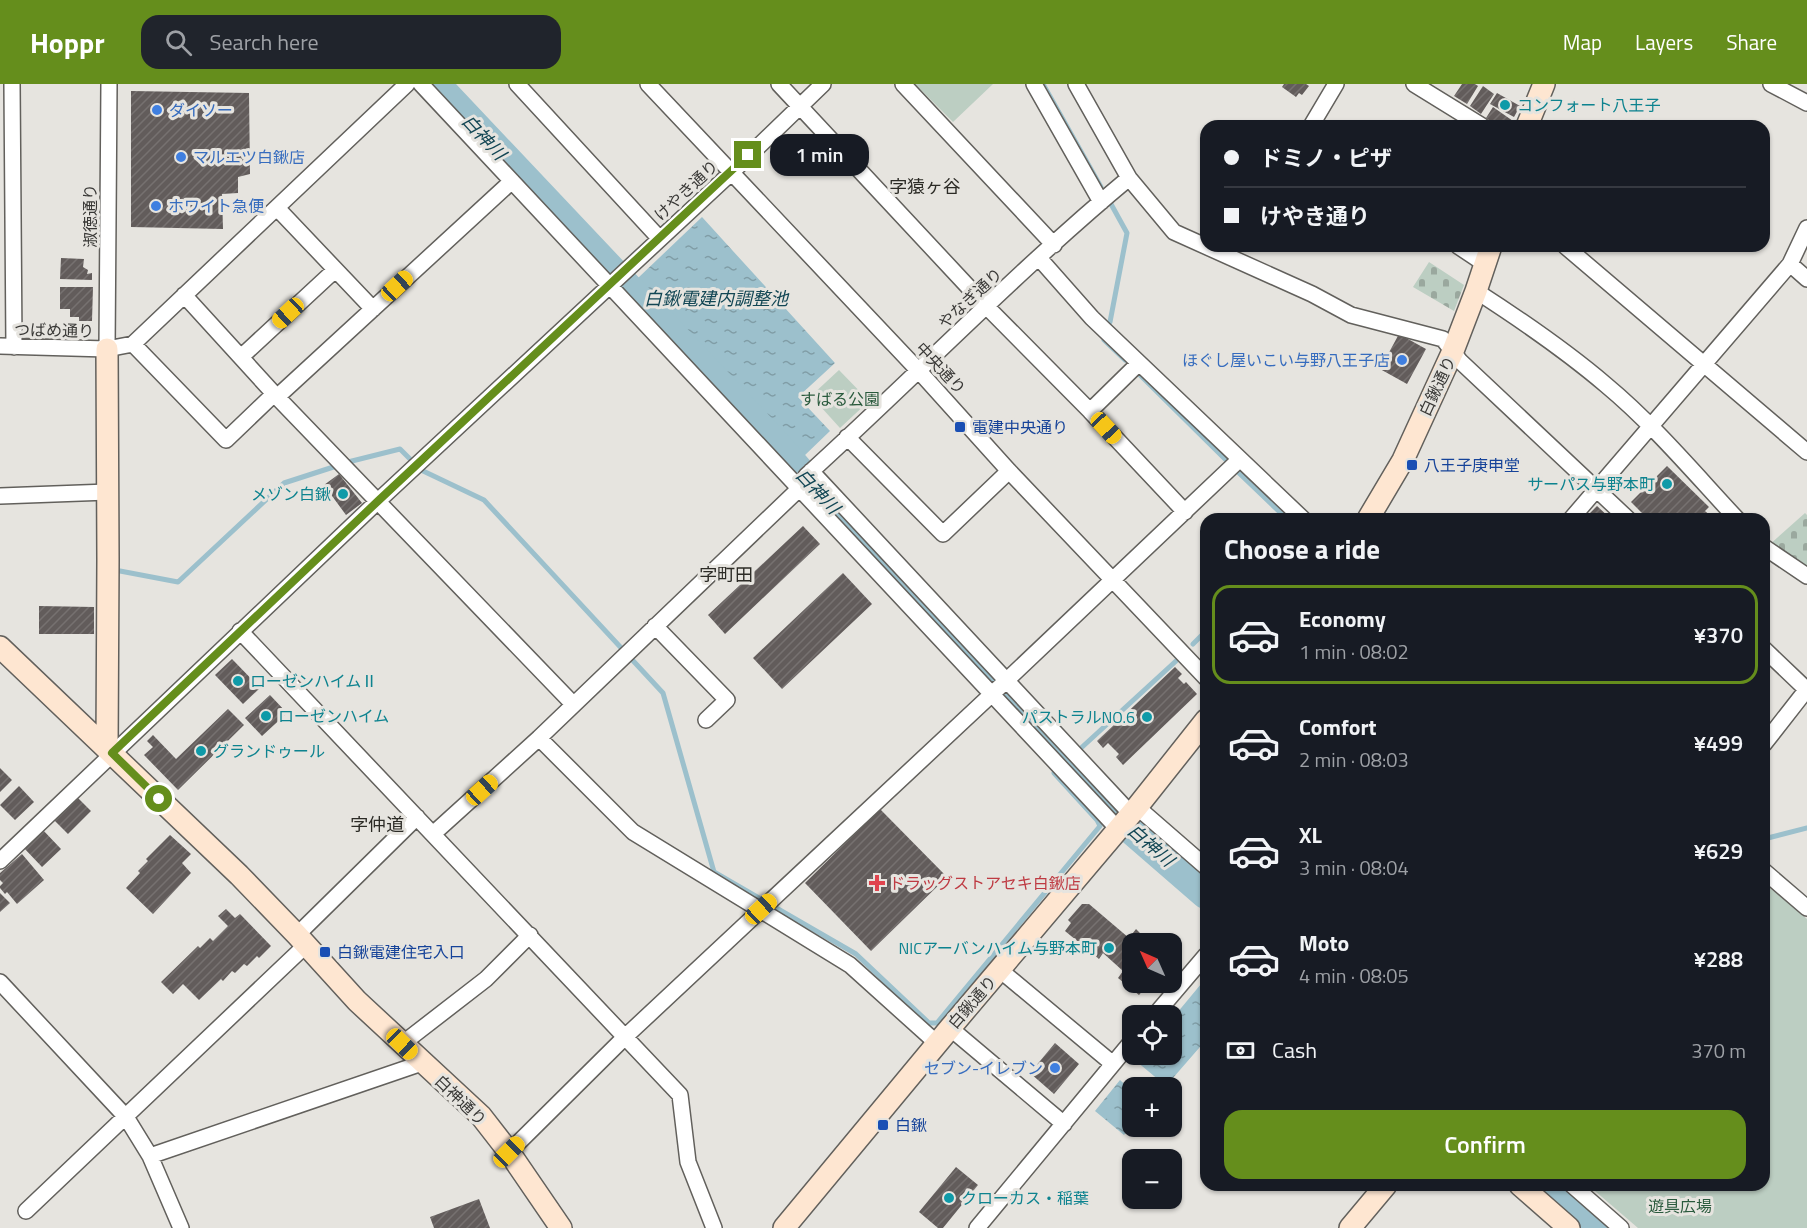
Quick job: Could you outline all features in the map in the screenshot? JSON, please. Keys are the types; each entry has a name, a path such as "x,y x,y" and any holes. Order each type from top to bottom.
{"street":[{"path":"7,347 12,84"},
{"name":"淑徳通り","path":"107,349 109,84"},
{"path":"407,84 133,344 226,440 512,181"},
{"path":"421,84 993,693 1127,819 1200,863"},
{"path":"517,84 660,238"},
{"name":"中央通り","path":"648,84 1200,672"},
{"path":"779,84 987,307 1090,411 1185,512"},
{"name":"けやき通り","path":"0,861 109,751 732,172 823,84"},
{"path":"903,84 1054,245"},
{"path":"1034,84 1101,202"},
{"path":"1076,84 1129,178 1174,232 1200,241"},
{"path":"1315,120 1336,84"},
{"path":"1413,84 1472,120"},
{"path":"1529,120 1544,84"},
{"path":"1772,84 1807,103"},
{"name":"やなぎ通り","path":"433,834 539,738 811,471 918,370 1129,178"},
{"path":"277,207 373,309"},
{"path":"1576,513 1790,264 1807,228"},
{"path":"1234,252 1351,315 1443,339 1460,361 1622,513"},
{"path":"1572,252 1807,452"},
{"name":"白鍬通り","path":"1372,513 1403,460 1453,351 1488,255"},
{"path":"1039,258 1092,318 1297,513"},
{"path":"1790,264 1807,279"},
{"path":"241,357 335,270"},
{"path":"1476,291 1546,337 1607,386 1650,427 1731,513"},
{"path":"184,295 276,395 573,704"},
{"name":"つばめ通り","path":"7,347 107,349 133,344"},
{"path":"107,349 109,751"},
{"path":"1090,411 1140,363"},
{"path":"847,437 943,534 1010,471"},
{"path":"509,1152 626,1036 1240,459"},
{"path":"811,471 1006,681 1127,819"},
{"path":"0,496 108,492"},
{"path":"1770,551 1807,576"},
{"path":"655,626 727,700 706,720"},
{"path":"240,631 680,1095 688,1162 714,1228"},
{"name":"白神通り","path":"0,647 239,875 357,1000 481,1116 509,1152 561,1228"},
{"path":"1770,654 1807,689 1770,736"},
{"name":"白鍬通り","path":"784,1228 1127,819 1200,728"},
{"path":"539,738 633,832 850,965 936,1045"},
{"path":"26,1211 126,1117 301,940 417,817"},
{"path":"1770,876 1807,908"},
{"path":"402,1044 486,979 530,935"},
{"path":"1163,1005 1200,962"},
{"path":"1000,970 1113,1064"},
{"path":"3,990 126,1117 150,1155 181,1228"},
{"path":"950,1028 1064,1124"},
{"path":"977,1228 1122,1053"},
{"path":"150,1155 422,1063"},
{"path":"1350,1228 1381,1191"},
{"path":"1527,1191 1569,1228"},
{"path":"1579,1191 1621,1228"}],"green space":[{"path":"915,84 993,84 953,122"},
{"path":"1429,262 1464,285 1454,311 1413,287"},
{"name":"すばる公園","path":"839,370 869,401 840,428 811,396"},
{"path":"1805,513 1807,515 1807,573 1770,547 1770,544"},
{"name":"遊具広場","path":"1770,888 1807,919 1807,1228 1638,1228 1595,1191 1770,1191"}],"water":[{"name":"白鍬電建内調整池","path":"702,217 835,363 798,397 830,431 804,456 638,278"},
{"path":"1200,985 1200,1047 1174,1077 1155,1077 1141,1065 1182,1065 1182,1007"},
{"path":"1120,1080 1122,1082 1122,1133 1095,1111"}],"building":[{"path":"1284,84 1309,86 1302,95 1299,93 1296,97 1282,87"},
{"path":"1462,84 1478,86 1467,104 1454,96"},
{"path":"1483,86 1494,94 1481,114 1470,106"},
{"path":"131,91 249,93 250,174 238,177 238,193 222,194 223,229 131,227"},
{"name":"コンフォート八王子","path":"1497,93 1520,106 1514,117 1490,104"},
{"path":"1493,107 1512,120 1489,120 1486,118"},
{"path":"61,258 84,259 83,267 88,270 87,274 92,273 92,280 60,279"},
{"path":"60,287 93,287 92,321 79,321 79,317 70,317 70,309 60,309"},
{"path":"1399,334 1426,349 1407,384 1380,369"},
{"name":"サーパス与野本町","path":"1667,466 1709,507 1705,511 1707,513 1642,513 1631,502"},
{"name":"メゾン白鍬","path":"339,474 362,503 346,515 324,485"},
{"path":"1597,506 1605,513 1590,513"},
{"path":"803,526 820,544 725,634 708,615"},
{"path":"843,573 872,604 782,689 753,658"},
{"path":"39,606 94,607 94,634 39,634"},
{"name":"ローゼンハイムⅡ","path":"232,659 260,688 243,704 215,675"},
{"name":"パストラルNO.6","path":"1175,667 1182,674 1178,678 1184,684 1186,682 1197,694 1123,765 1116,757 1119,754 1108,743 1103,748 1097,741"},
{"name":"ローゼンハイム","path":"270,695 287,713 262,736 245,718"},
{"name":"グランドゥール","path":"228,709 244,725 178,790 144,755 153,747 147,741 153,735 176,759"},
{"path":"0,768 12,780 0,792"},
{"path":"19,786 34,802 15,820 0,805"},
{"path":"77,797 91,811 68,834 54,820"},
{"path":"880,809 947,877 871,951 805,883"},
{"path":"42,829 61,849 42,867 23,847"},
{"path":"170,835 191,854 182,863 191,873 153,914 126,888 140,873 138,871 148,861 146,859"},
{"path":"22,854 44,880 17,904 7,892 5,894 0,888 3,883 0,880 0,873"},
{"path":"0,893 10,903 0,912"},
{"name":"NICアーバンハイム与野本町","path":"1082,904 1089,904 1123,933 1122,970 1103,953 1099,959 1065,931 1071,923 1068,920"},
{"path":"226,909 235,918 240,914 271,946 247,966 244,964 235,973 232,971 223,981 221,979 199,1000 183,984 173,994 161,982 198,946 200,948 210,938 213,941 228,926 218,916"},
{"name":"セブン-イレブン","path":"1055,1043 1079,1064 1054,1094 1030,1073"},
{"name":"クローカス・稲葉","path":"956,1167 978,1185 943,1228 938,1228 919,1212"},
{"path":"479,1199 490,1228 434,1228 430,1217"}],"waterway":[{"name":"白神川","path":"434,84 777,447 824,501 995,679 1116,815 1200,888"},
{"path":"1043,84 1101,187"},
{"path":"1110,322 1127,233 1111,204"},
{"path":"1104,340 1125,360"},
{"path":"1140,375 1225,459"},
{"path":"120,571 178,582 284,483 352,461 400,449 421,470 484,500 663,693 714,872 856,954 929,1023 937,1023 1100,826 1054,773 1057,770"},
{"path":"1239,473 1281,513"},
{"path":"1193,644 1200,637"},
{"path":"1080,749 1176,661"},
{"path":"1770,837 1807,828"},
{"name":"白神川","path":"1551,1191 1593,1228"}],"place":[{"name":"コンフォート八王子","path":"1505,105"},
{"name":"ダイソー","path":"157,110"},
{"name":"マルエツ白鍬店","path":"181,157"},
{"name":"ホワイト急便","path":"156,206"},
{"name":"ほぐし屋いこい与野八王子店","path":"1402,360"},
{"name":"電建中央通り","path":"960,427"},
{"name":"八王子庚申堂","path":"1412,465"},
{"name":"サーパス与野本町","path":"1667,484"},
{"name":"メゾン白鍬","path":"343,494"},
{"name":"ローゼンハイムⅡ","path":"238,681"},
{"name":"ローゼンハイム","path":"266,716"},
{"name":"パストラルNO.6","path":"1147,717"},
{"name":"グランドゥール","path":"201,751"},
{"name":"ドラッグストアセキ白鍬店","path":"877,883"},
{"name":"NICアーバンハイム与野本町","path":"1109,948"},
{"name":"白鍬電建住宅入口","path":"325,952"},
{"name":"セブン-イレブン","path":"1055,1068"},
{"name":"白鍬","path":"883,1125"},
{"name":"クローカス・稲葉","path":"949,1198"}],"district":[{"name":"字猿ヶ谷","path":"925,186"},
{"name":"字町田","path":"726,574"},
{"name":"字仲道","path":"377,824"}],"route":[{"path":"159,799 112,753 748,155"}]}
